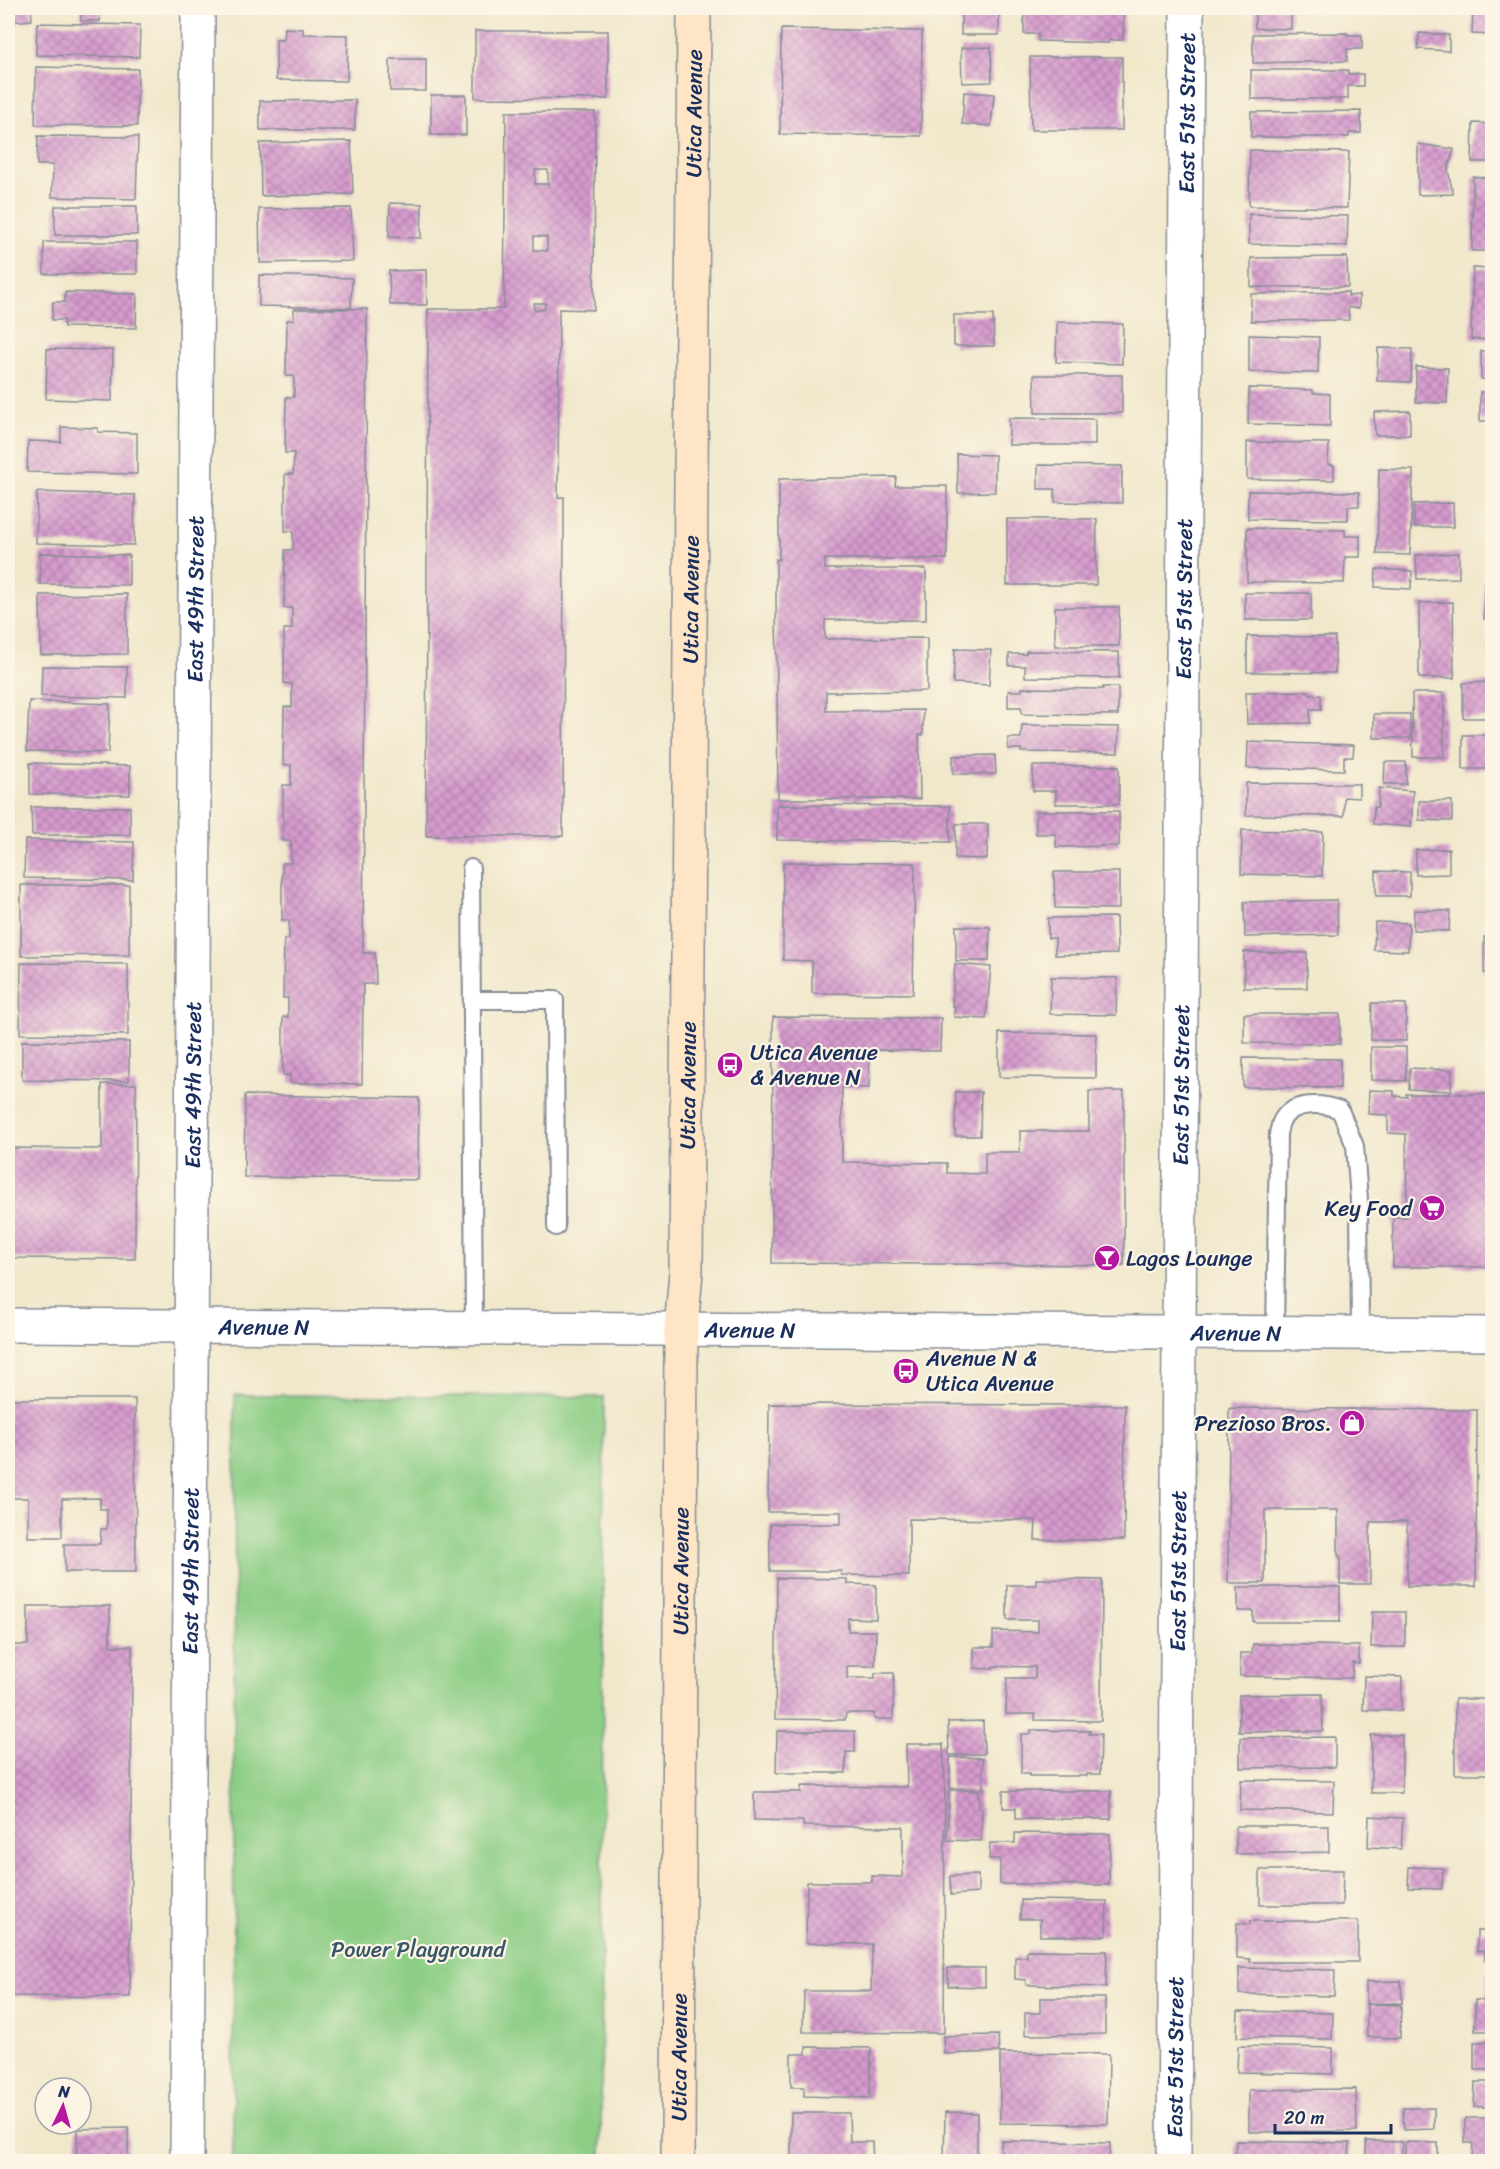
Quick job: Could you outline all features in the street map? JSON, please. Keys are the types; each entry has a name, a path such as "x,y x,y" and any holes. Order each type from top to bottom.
{"main road":[{"name":"Utica Avenue","path":"678,2162 681,1329 686,1272 694,8"}],"street":[{"name":"East 49th Street","path":"187,2162 198,8"},
{"name":"East 51st Street","path":"1174,2162 1187,8"},
{"name":"Avenue N","path":"8,1325 1492,1334"}],"lane":[{"path":"471,868 474,1328"},
{"path":"472,1000 555,1000 555,1227"},
{"path":"1275,1333 1278,1134 1282,1119 1294,1108 1312,1105 1331,1106 1340,1110 1355,1146 1359,1200 1360,1333"}],"green space":[{"name":"Power Playground","path":"235,1395 604,1397 601,2161 233,2161"}],"building":[{"path":"8,8 31,8 32,20 10,22"},
{"path":"81,8 100,8 100,21 81,21"},
{"path":"961,8 999,8 999,35 961,35"},
{"path":"1039,8 1124,9 1123,40 1109,40 1108,43 1038,41 1038,34 1024,34 1024,12 1039,13"},
{"path":"1255,8 1291,8 1291,29 1255,28"},
{"path":"1473,8 1492,8 1492,35 1472,34"},
{"path":"37,23 140,25 139,57 36,55"},
{"path":"285,28 303,29 303,34 348,35 347,81 276,80 276,40 284,40"},
{"path":"781,29 922,31 921,136 780,134"},
{"path":"475,31 608,31 608,99 475,98"},
{"path":"1347,33 1347,35 1362,35 1362,49 1347,49 1347,61 1253,63 1253,34"},
{"path":"1419,33 1449,35 1449,51 1418,49"},
{"path":"991,47 992,82 962,83 961,48"},
{"path":"1030,57 1122,57 1122,130 1031,130"},
{"path":"390,59 426,59 426,91 390,91"},
{"path":"36,67 138,69 137,126 35,125"},
{"path":"1251,70 1348,70 1348,74 1363,74 1363,86 1348,86 1348,99 1251,99"},
{"path":"964,92 994,94 991,126 962,124"},
{"path":"431,95 466,95 466,135 431,135"},
{"path":"355,100 355,130 260,130 260,101"},
{"path":"1361,111 1361,133 1349,133 1349,137 1251,137 1251,112"},
{"path":"506,112 595,112 594,310 559,309 558,497 564,497 563,836 426,836 428,309 504,309","holes":["535,170 548,170 548,184 535,184","534,236 547,237 547,251 534,250","534,303 545,303 545,309 534,310"]},
{"path":"1473,123 1492,124 1492,162 1472,162"},
{"path":"38,136 138,137 136,199 52,197 53,165 37,165"},
{"path":"351,141 353,194 261,196 260,143"},
{"path":"1418,144 1454,149 1448,170 1453,194 1418,195"},
{"path":"1250,150 1349,152 1347,208 1249,206"},
{"path":"1473,177 1492,178 1492,251 1472,251"},
{"path":"390,203 422,204 421,238 389,237"},
{"path":"55,206 137,206 137,235 55,235"},
{"path":"351,208 353,261 260,263 259,209"},
{"path":"1249,214 1348,216 1347,246 1249,244"},
{"path":"44,242 137,242 137,274 44,274"},
{"path":"1347,257 1348,287 1251,287 1251,258"},
{"path":"1473,268 1492,269 1492,340 1471,339"},
{"path":"426,270 427,305 390,305 389,271"},
{"path":"259,275 352,278 351,308 259,306"},
{"path":"65,292 137,294 136,328 64,327 64,320 52,320 53,302 65,302"},
{"path":"1348,292 1348,296 1359,295 1359,308 1348,308 1349,320 1251,321 1251,294"},
{"path":"294,309 367,309 363,953 375,953 376,984 363,984 362,1084 290,1083 290,1075 283,1075 283,1017 288,1017 288,998 283,998 284,939 289,939 289,920 282,920 282,863 291,863 291,841 283,841 283,785 291,785 291,765 283,765 284,707 292,707 292,684 284,683 284,629 292,629 292,608 284,608 285,550 293,550 293,531 285,531 285,474 293,474 294,453 285,453 286,397 294,397 294,376 286,376 287,320 294,320"},
{"path":"954,315 993,315 994,346 954,346"},
{"path":"1057,322 1123,324 1122,364 1056,362"},
{"path":"1249,335 1319,337 1318,373 1249,372"},
{"path":"1378,348 1412,349 1411,382 1377,381"},
{"path":"47,349 113,350 112,401 46,399"},
{"path":"1481,351 1492,351 1492,379 1481,379"},
{"path":"1416,367 1448,368 1447,403 1416,402"},
{"path":"1034,375 1122,375 1122,413 1035,413"},
{"path":"1249,388 1313,390 1313,393 1330,394 1330,426 1248,424"},
{"path":"1480,392 1492,393 1492,421 1480,421"},
{"path":"1410,411 1410,435 1375,435 1374,412"},
{"path":"1009,418 1095,419 1095,445 1009,445"},
{"path":"61,427 98,428 98,432 137,433 137,474 27,472 28,441 61,442"},
{"path":"1247,442 1329,443 1328,464 1334,465 1334,480 1247,479"},
{"path":"957,454 995,455 995,492 958,493"},
{"path":"1038,465 1122,466 1122,503 1055,502 1055,489 1038,489"},
{"path":"1379,469 1413,470 1410,555 1377,554"},
{"path":"896,477 895,486 947,486 947,559 825,559 825,569 926,569 926,620 825,620 825,639 927,638 927,691 826,692 826,711 923,710 923,735 919,735 920,799 778,799 776,559 779,560 779,479"},
{"path":"1248,491 1359,492 1359,506 1348,506 1348,520 1248,519"},
{"path":"37,492 135,495 134,545 36,543"},
{"path":"1453,503 1454,527 1414,527 1414,504"},
{"path":"1007,519 1097,519 1096,585 1007,585"},
{"path":"1247,528 1345,530 1345,536 1360,536 1360,557 1345,557 1344,583 1247,582"},
{"path":"40,553 129,555 129,585 40,584"},
{"path":"1459,553 1459,578 1417,579 1416,555"},
{"path":"1376,569 1412,571 1411,589 1375,587"},
{"path":"1485,582 1492,582 1492,620 1484,619"},
{"path":"1245,593 1311,593 1311,620 1245,620"},
{"path":"127,594 127,654 41,655 40,595"},
{"path":"1453,602 1454,678 1419,678 1419,603"},
{"path":"1055,607 1119,607 1119,646 1055,646"},
{"path":"1247,636 1335,637 1335,673 1247,672"},
{"path":"955,649 991,650 989,685 953,683"},
{"path":"1026,651 1119,652 1119,678 1025,677 1025,666 1009,666 1009,654 1026,654"},
{"path":"42,666 127,667 127,698 41,696"},
{"path":"1492,682 1492,718 1463,718 1463,683"},
{"path":"1103,687 1118,687 1118,715 1022,714 1021,707 1008,707 1008,691 1022,691 1022,688 1103,689"},
{"path":"1309,691 1310,695 1321,695 1321,709 1310,709 1310,723 1247,724 1246,692"},
{"path":"1412,693 1444,693 1444,757 1413,757"},
{"path":"29,701 110,704 108,753 27,751"},
{"path":"1374,714 1410,714 1411,738 1374,738"},
{"path":"1022,725 1119,727 1118,753 1021,752 1021,749 1008,749 1008,738 1021,738"},
{"path":"1463,735 1492,735 1492,769 1463,769"},
{"path":"1248,742 1354,745 1353,757 1344,757 1344,770 1247,768"},
{"path":"995,755 996,774 953,774 953,756"},
{"path":"1385,762 1406,762 1406,784 1384,784"},
{"path":"30,763 130,766 130,795 30,794"},
{"path":"1033,766 1119,766 1119,804 1056,804 1056,791 1033,791"},
{"path":"1490,779 1492,779 1492,813 1490,813"},
{"path":"1246,783 1359,784 1359,798 1344,797 1344,816 1246,815"},
{"path":"1379,788 1413,791 1411,827 1373,824 1374,807 1378,807"},
{"path":"1419,801 1452,801 1452,821 1419,820"},
{"path":"777,805 950,806 950,842 777,840"},
{"path":"31,807 130,807 130,835 32,835"},
{"path":"1036,811 1119,811 1119,846 1056,847 1056,834 1036,834"},
{"path":"956,824 988,824 987,859 955,858"},
{"path":"1242,830 1323,832 1322,876 1241,874"},
{"path":"25,840 134,842 133,880 24,878"},
{"path":"1449,849 1449,874 1416,875 1416,850"},
{"path":"783,862 915,863 913,994 812,993 812,961 783,960"},
{"path":"1376,871 1410,872 1410,896 1376,896"},
{"path":"1054,872 1119,872 1119,909 1055,908"},
{"path":"21,885 129,885 129,955 21,956"},
{"path":"1337,900 1338,935 1245,937 1244,902"},
{"path":"1414,910 1450,911 1449,931 1413,930"},
{"path":"1116,917 1117,954 1055,955 1055,938 1048,938 1048,918"},
{"path":"1375,922 1409,923 1408,951 1374,950"},
{"path":"956,926 990,927 989,961 956,961"},
{"path":"1484,937 1492,937 1492,972 1484,973"},
{"path":"1244,952 1307,953 1307,988 1244,988"},
{"path":"21,963 128,964 128,1035 20,1034"},
{"path":"955,964 991,967 986,1019 954,1017 955,1006 952,1006"},
{"path":"1051,977 1117,978 1116,1015 1050,1014"},
{"path":"1372,1003 1406,1004 1406,1041 1371,1040"},
{"path":"1244,1014 1340,1014 1340,1044 1244,1043"},
{"path":"773,1017 941,1018 940,1051 870,1050 869,1088 842,1087 842,1162 947,1163 947,1173 985,1174 985,1152 1020,1152 1020,1131 1089,1131 1089,1091 1124,1091 1124,1265 772,1263"},
{"path":"999,1033 1096,1034 1096,1078 999,1077"},
{"path":"22,1041 129,1042 129,1081 22,1080"},
{"path":"1371,1047 1406,1047 1406,1081 1371,1080"},
{"path":"1243,1058 1340,1059 1340,1088 1243,1087"},
{"path":"1410,1068 1452,1070 1451,1091 1409,1089"},
{"path":"102,1084 136,1084 135,1259 8,1258 8,1148 102,1149"},
{"path":"1369,1090 1394,1091 1394,1096 1407,1097 1406,1094 1492,1094 1492,1267 1393,1267 1393,1217 1407,1217 1406,1134 1388,1133 1388,1115 1368,1114"},
{"path":"956,1092 981,1092 980,1136 955,1136"},
{"path":"245,1095 419,1098 418,1180 244,1177"},
{"path":"8,1399 135,1399 136,1572 65,1572 64,1544 100,1544 101,1529 107,1529 107,1509 100,1509 100,1498 62,1499 62,1537 28,1537 28,1498 8,1498"},
{"path":"769,1404 1125,1405 1124,1540 1035,1540 1036,1520 909,1519 909,1576 841,1575 841,1571 770,1571 770,1524 841,1524 841,1512 768,1512"},
{"path":"1229,1408 1477,1410 1476,1586 1407,1586 1407,1522 1370,1522 1370,1584 1340,1584 1338,1510 1265,1510 1265,1583 1228,1583"},
{"path":"777,1578 847,1579 847,1584 876,1585 876,1619 848,1618 848,1631 876,1631 875,1666 847,1666 847,1678 875,1678 875,1673 894,1673 893,1719 874,1719 874,1713 846,1713 845,1720 775,1719"},
{"path":"1036,1579 1102,1580 1101,1721 1035,1720 1035,1714 1006,1714 1007,1678 1035,1678 1035,1667 974,1668 974,1647 993,1647 993,1631 1038,1632 1038,1620 1007,1620 1007,1585 1036,1585"},
{"path":"1238,1587 1340,1587 1340,1622 1253,1622 1253,1611 1238,1611"},
{"path":"28,1606 110,1606 110,1646 132,1646 130,1997 8,1996 8,1645 28,1645"},
{"path":"1372,1612 1405,1612 1405,1647 1371,1647"},
{"path":"1253,1644 1359,1646 1359,1664 1353,1663 1352,1678 1240,1676 1240,1653 1252,1653"},
{"path":"1364,1676 1402,1677 1401,1711 1363,1710"},
{"path":"1322,1694 1323,1731 1239,1732 1239,1695"},
{"path":"1455,1699 1492,1699 1492,1774 1455,1774"},
{"path":"983,1721 984,1754 949,1755 948,1722"},
{"path":"1031,1730 1090,1731 1089,1734 1101,1734 1100,1774 1029,1776 1029,1774 1021,1774 1021,1734 1031,1734"},
{"path":"777,1731 855,1731 855,1752 846,1752 846,1773 776,1773"},
{"path":"1371,1735 1402,1735 1402,1793 1371,1793"},
{"path":"1335,1737 1335,1767 1240,1768 1240,1738"},
{"path":"906,1744 943,1744 945,1788 944,2033 803,2032 804,1991 871,1991 872,1944 806,1943 807,1882 872,1882 872,1876 903,1877 903,1827 803,1826 803,1821 754,1820 754,1792 801,1792 801,1786 907,1787"},
{"path":"950,1757 983,1758 983,1789 950,1788"},
{"path":"1241,1780 1334,1781 1333,1812 1240,1810"},
{"path":"949,1790 979,1791 979,1808 982,1808 981,1841 947,1840"},
{"path":"1003,1791 1111,1791 1111,1819 1016,1819 1016,1808 1003,1808"},
{"path":"1369,1816 1403,1818 1401,1849 1368,1847"},
{"path":"1236,1826 1329,1826 1329,1852 1236,1854"},
{"path":"1015,1833 1110,1834 1109,1885 1000,1884 1000,1859 989,1859 990,1843 1015,1843"},
{"path":"1409,1867 1443,1868 1442,1889 1408,1888"},
{"path":"1260,1870 1343,1870 1342,1905 1260,1905"},
{"path":"978,1875 978,1893 951,1895 950,1876"},
{"path":"1021,1900 1107,1901 1106,1936 1040,1936 1040,1919 1020,1919"},
{"path":"1250,1921 1358,1921 1358,1962 1250,1962 1250,1959 1237,1958 1237,1923 1250,1924"},
{"path":"1477,1931 1492,1931 1492,1959 1485,1959 1485,1951 1477,1951"},
{"path":"1027,1950 1107,1951 1106,1987 1026,1985 1026,1980 1015,1979 1015,1957 1027,1957"},
{"path":"948,1968 985,1968 985,1987 948,1986"},
{"path":"1239,1968 1335,1970 1334,1996 1239,1994"},
{"path":"1487,1972 1492,1972 1492,2031 1475,2031 1475,2000 1487,2001"},
{"path":"1401,1981 1402,2003 1366,2004 1366,1982"},
{"path":"1040,1998 1105,1998 1105,2034 1025,2035 1025,2013 1040,2013"},
{"path":"1367,2004 1401,2005 1400,2038 1367,2037"},
{"path":"1238,2011 1333,2013 1332,2039 1237,2037"},
{"path":"998,2035 999,2052 944,2054 943,2036"},
{"path":"1474,2042 1492,2042 1492,2070 1474,2070"},
{"path":"1238,2046 1333,2048 1333,2074 1237,2072"},
{"path":"806,2047 871,2048 870,2098 804,2096 804,2087 791,2087 791,2054 806,2054"},
{"path":"1000,2053 1109,2054 1108,2124 1000,2123"},
{"path":"1475,2082 1492,2082 1492,2107 1474,2107"},
{"path":"1356,2089 1357,2131 1249,2132 1249,2090"},
{"path":"1403,2108 1434,2108 1434,2129 1404,2130"},
{"path":"945,2112 977,2113 977,2160 944,2159"},
{"path":"791,2113 849,2113 850,2142 872,2142 873,2162 791,2162"},
{"path":"1465,2118 1492,2118 1492,2162 1472,2162 1473,2143 1465,2143"},
{"path":"128,2128 128,2162 77,2162 77,2136 93,2136 93,2129"},
{"path":"1001,2141 1110,2143 1109,2162 1001,2162"},
{"path":"1236,2141 1350,2143 1349,2162 1235,2162"},
{"path":"1366,2141 1402,2142 1402,2162 1366,2162"},
{"path":"1405,2142 1438,2143 1438,2162 1405,2162"}],"place":[{"name":"Utica Avenue & Avenue N","path":"730,1065"},
{"name":"Key Food","path":"1432,1208"},
{"name":"Lagos Lounge","path":"1107,1258"},
{"name":"Avenue N & Utica Avenue","path":"906,1371"},
{"name":"Prezioso Bros.","path":"1352,1423"}]}
